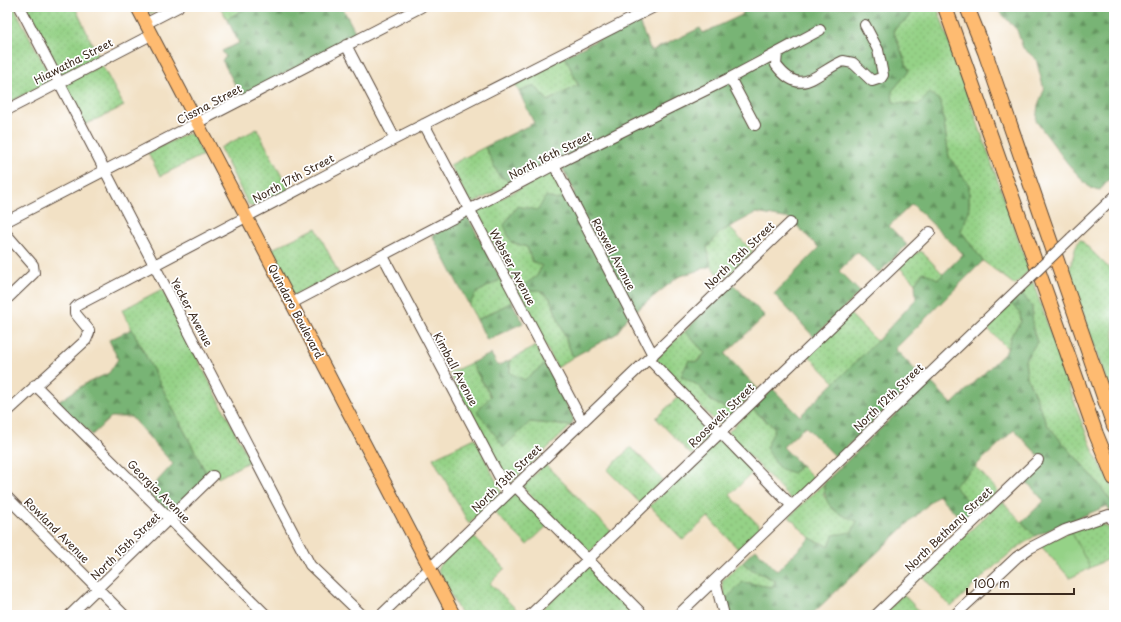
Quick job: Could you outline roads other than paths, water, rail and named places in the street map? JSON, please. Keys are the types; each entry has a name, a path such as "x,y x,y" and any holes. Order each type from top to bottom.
{"highway":[{"path":"946,7 1093,427 1114,478"},
{"path":"967,7 985,52 1114,426"}],"main road":[{"name":"Quindaro Boulevard","path":"137,7 454,615"}],"street":[{"name":"Yecker Avenue","path":"20,7 310,565 362,615"},
{"path":"145,24 178,7"},
{"name":"Cissna Street","path":"7,221 105,172 346,45 403,11 421,7"},
{"name":"North 17th Street","path":"7,412 89,335 89,330 74,313 75,308 246,216 654,7"},
{"path":"777,53 776,65 788,78 795,82 809,80 843,61 853,63 872,81 877,81 882,78 883,75 878,50 865,25"},
{"name":"North 16th Street","path":"292,303 554,165 730,78 820,30"},
{"name":"Hiawatha Street","path":"7,110 58,82 151,35"},
{"path":"346,45 395,139"},
{"path":"730,78 755,125"},
{"name":"Webster Avenue","path":"424,124 582,421"},
{"name":"Roswell Avenue","path":"554,165 651,357 791,505"},
{"name":"North 12th Street","path":"678,615 791,505 1114,197"},
{"name":"North 13th Street","path":"381,615 790,223"},
{"name":"Roosevelt Street","path":"530,615 930,232"},
{"path":"7,235 33,265 34,273 7,299"},
{"name":"Kimball Avenue","path":"383,256 512,489 588,559 643,615"},
{"name":"Georgia Avenue","path":"35,385 266,615"},
{"name":"North Bethany Street","path":"876,615 1038,460"},
{"name":"North 15th Street","path":"70,615 213,476"},
{"name":"Rowland Avenue","path":"7,497 124,615"},
{"path":"955,615 1017,557 1030,548 1059,533 1111,518"},
{"path":"715,580 724,615"}]}
